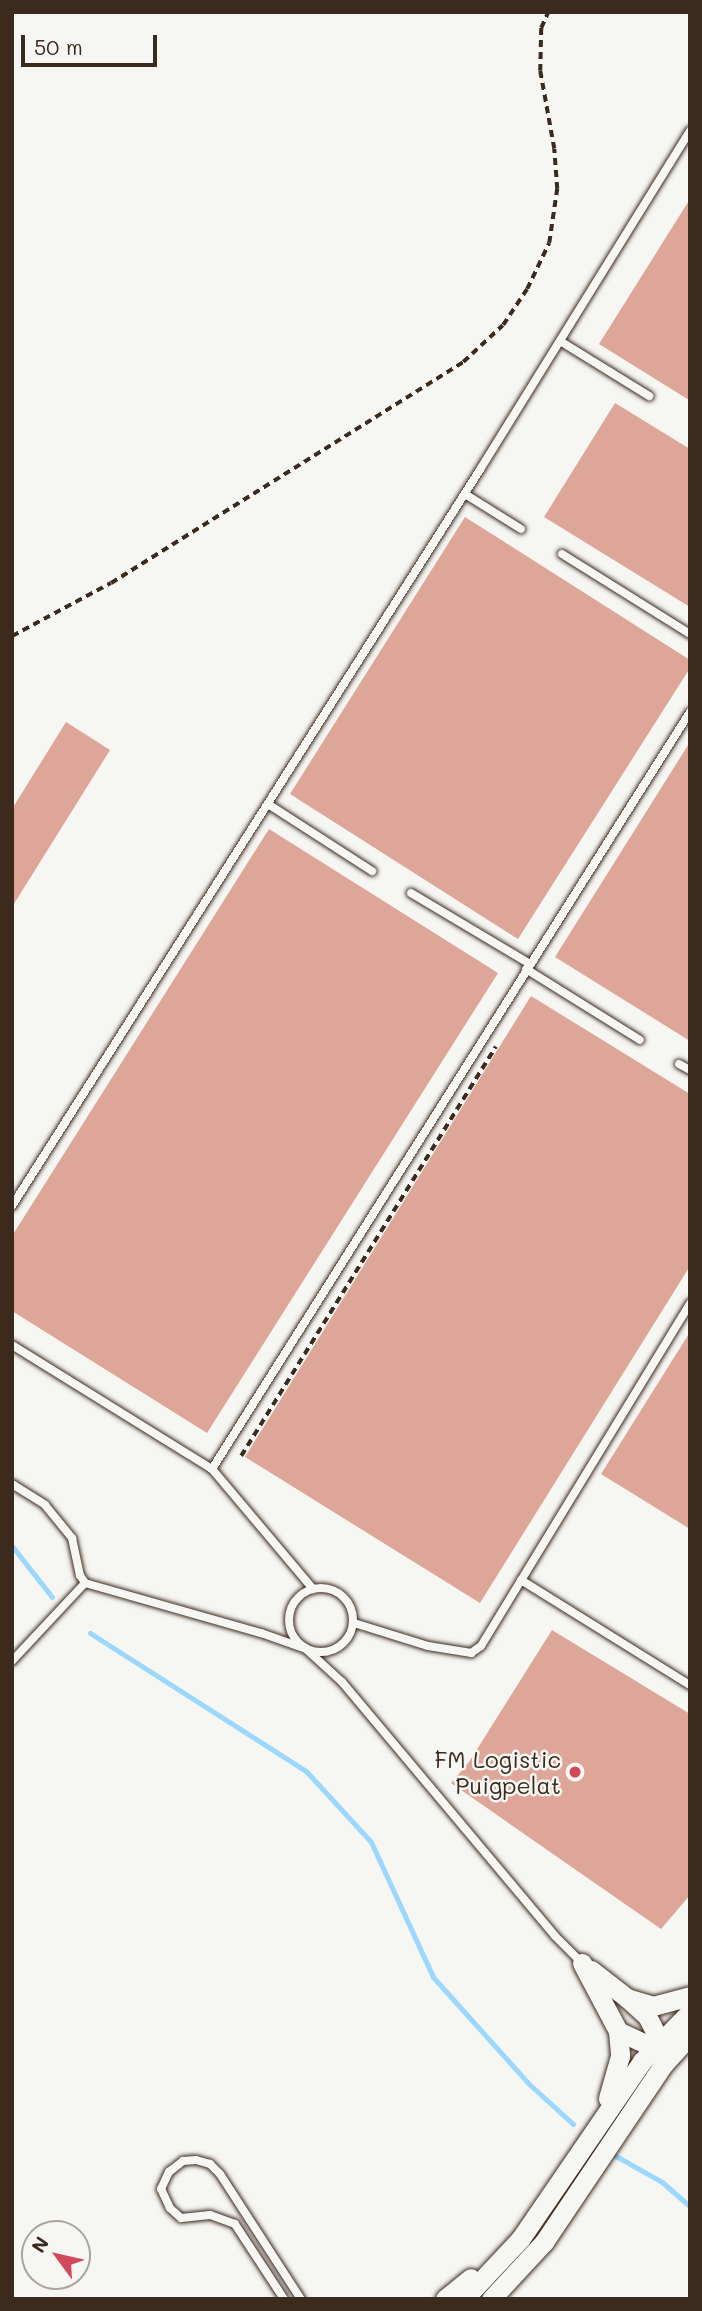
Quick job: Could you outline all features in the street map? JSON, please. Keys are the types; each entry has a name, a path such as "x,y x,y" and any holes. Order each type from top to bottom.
{"street":[{"path":"553,2229 587,2157 648,2072 657,2045 656,2034 648,2016 582,1963"},
{"path":"582,1963 618,2031 620,2056 615,2081 591,2134"},
{"path":"627,1998 653,2006 690,1996"},
{"path":"464,2299 521,2238 591,2134 657,2045 690,2012"},
{"path":"618,2031 657,2045 667,2043 690,2023"},
{"path":"491,2299 553,2229 663,2065 690,2035"},
{"path":"445,2299 521,2238"}],"lane":[{"path":"12,1206 465,494 690,131"},
{"path":"560,341 649,396"},
{"path":"465,494 520,528"},
{"path":"562,554 690,634"},
{"path":"212,1469 690,712"},
{"path":"268,804 373,871"},
{"path":"411,893 640,1040"},
{"path":"679,1064 690,1070"},
{"path":"354,1623 428,1646 471,1653 481,1646 690,1303"},
{"path":"12,1345 212,1469 313,1589"},
{"path":"12,1484 45,1505 72,1538 79,1575 85,1583 135,1600 261,1633 306,1649 327,1652 337,1649 345,1642 354,1623 348,1602 340,1594 331,1589 313,1589 300,1595 289,1614 292,1634 306,1649 342,1682 555,1936 582,1963"},
{"path":"521,1580 690,1685"},
{"path":"12,1661 85,1583"},
{"path":"284,2299 235,2224 210,2215 181,2218 170,2208 161,2189 169,2172 183,2161 210,2164 220,2174 300,2299"}],"path":[{"path":"12,636 111,583 463,362 503,325 527,289 549,243 557,190 554,149 540,71 541,28 548,12"},
{"path":"241,1456 496,1046"}],"building":[{"path":"690,199 690,398 689,400 599,344"},
{"path":"615,403 690,449 690,607 544,517"},
{"path":"465,517 690,660 690,668 518,939 290,794"},
{"path":"66,722 110,750 12,907 12,809"},
{"path":"690,742 690,1041 555,957"},
{"path":"269,829 498,973 207,1433 12,1311 12,1236"},
{"path":"531,996 690,1094 690,1266 480,1603 245,1457"},
{"path":"690,1332 690,1529 601,1474"},
{"name":"FM Logistic Puigpelat","path":"552,1630 690,1714 690,1895 661,1929 451,1783 469,1762"}],"waterway":[{"path":"12,1546 52,1597"},
{"path":"90,1633 306,1771 371,1842 433,1977 528,2083 573,2124"},
{"path":"616,2156 662,2182 690,2206"}],"place":[{"name":"FM Logistic Puigpelat","path":"575,1772"}]}
